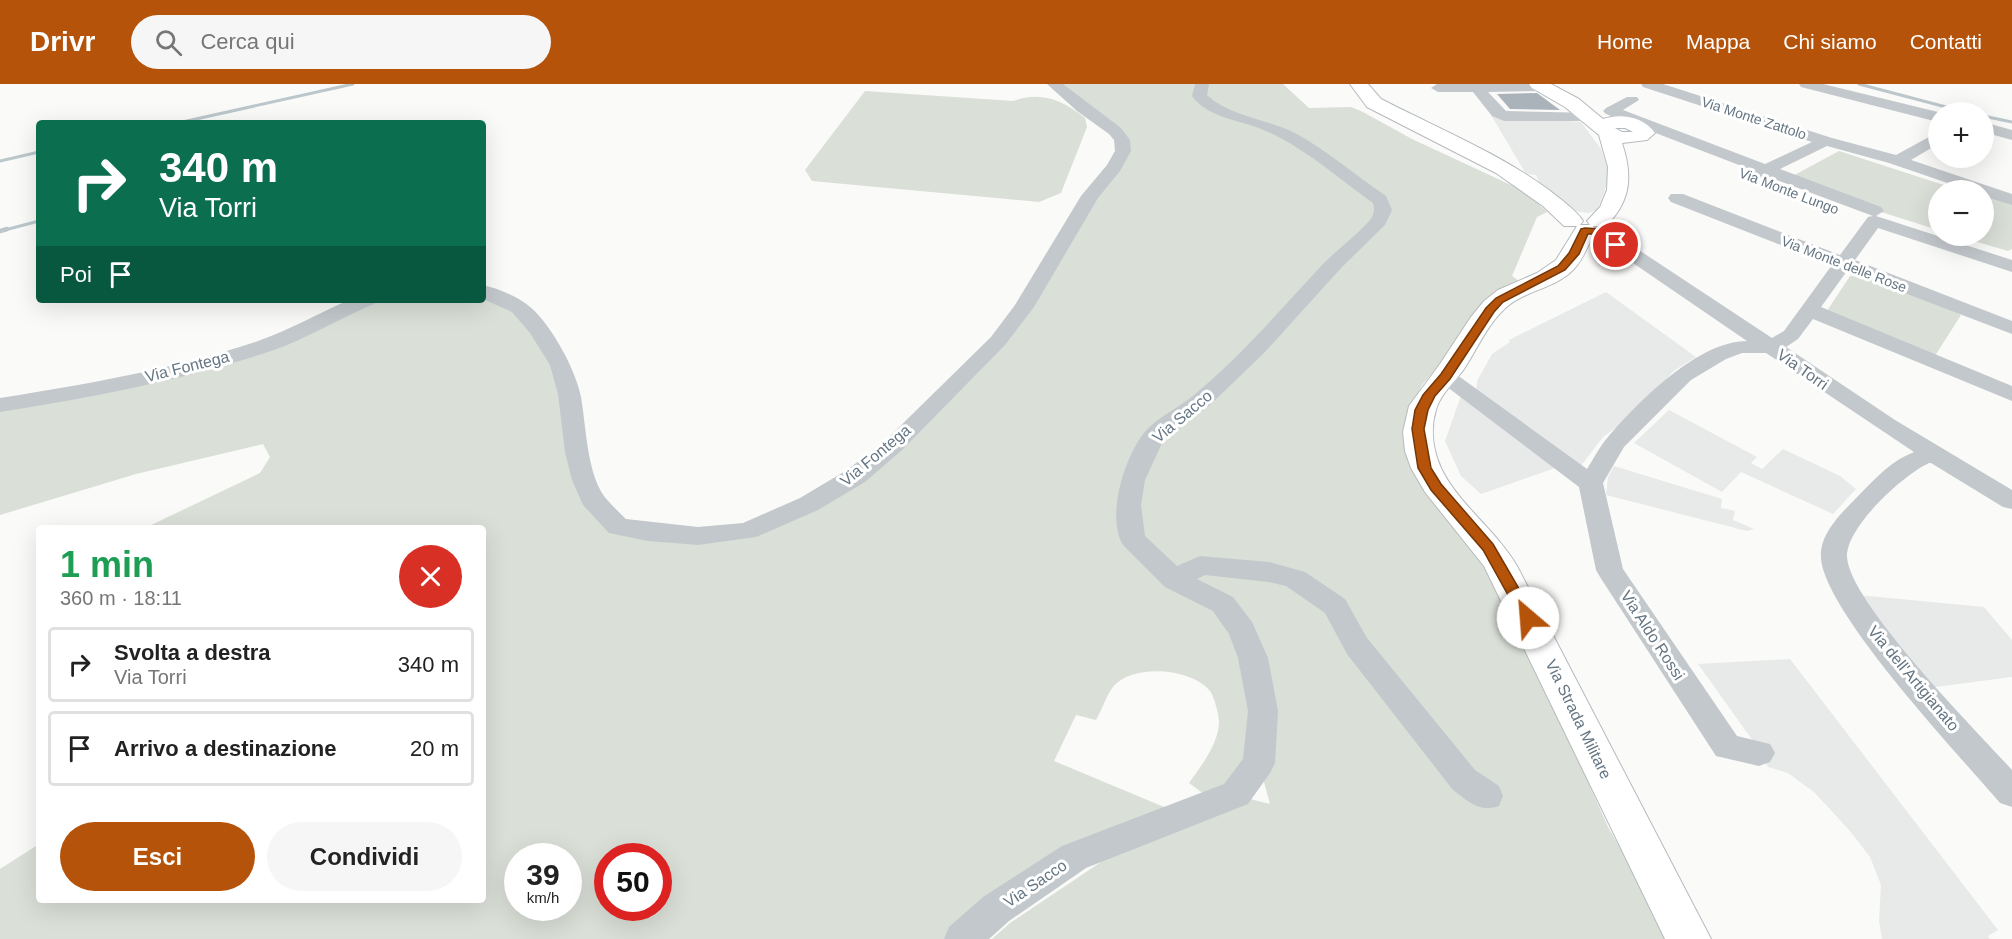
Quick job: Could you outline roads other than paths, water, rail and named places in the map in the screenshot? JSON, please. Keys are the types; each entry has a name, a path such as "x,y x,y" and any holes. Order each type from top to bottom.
{"main road":[{"name":"Via Torri","path":"1359,84 1374,103 1449,139 1516,175 1588,226"},
{"path":"1540,85 1572,103 1635,131 1622,141 1604,131 1572,103"},
{"path":"1588,226 1616,201 1620,187 1619,164 1604,131"},
{"name":"Via Strada Militare","path":"1588,226 1574,254 1562,268 1512,292 1490,310 1445,377 1430,395 1422,410 1418,429 1424,468 1436,487 1488,547 1512,588 1688,939"}],"street":[{"name":"Via Fontega","path":"486,292 519,308 538,330 561,365 569,394 577,452 584,480 592,499 618,527 698,536 747,531 809,504 856,476 894,445 940,396 998,341 1024,307 1090,196 1114,167 1123,151 1122,140 1115,130 1082,108 1054,84"},
{"name":"Via Sacco","path":"962,939 996,909 1074,857 1236,794 1259,763 1263,711 1254,658 1242,630 1223,604 1175,580 1132,539 1128,505 1133,480 1153,437 1203,399 1256,348 1335,263 1379,221 1383,206 1380,200 1291,136 1211,107 1199,96 1202,84"},
{"name":"Via Monte Zattolo","path":"1648,84 1826,141 1894,160 2012,200"},
{"path":"1806,84 1928,114"},
{"path":"1438,88 1540,85"},
{"path":"1477,88 1497,113 1504,116 1604,131"},
{"path":"1632,100 1611,111 1762,171"},
{"name":"Via Monte Lungo","path":"1635,131 1678,142 1722,162 2012,266"},
{"path":"1994,131 2012,135"},
{"name":"Via Monte Zattolo","path":"1762,171 1826,141"},
{"path":"1894,160 1900,160 1928,143"},
{"name":"Via Monte Lungo","path":"1722,162 1762,171 1876,217 2012,259"},
{"name":"Via Monte delle Rose","path":"1677,198 2012,328"},
{"path":"1445,377 1591,483 1615,443 1683,375 1719,354 1740,347 1772,347 1791,335 1876,217"},
{"name":"Via Monte Lungo","path":"1876,217 1928,228"},
{"name":"Via Torri","path":"1588,226 1932,454 2012,501"},
{"path":"1989,246 2012,253"},
{"name":"Via Fontega","path":"0,405 93,389 201,364 268,344 360,303"},
{"path":"1810,310 2012,394"},
{"name":"Via dell'Artigianato","path":"1932,454 1899,467 1841,529 1834,560 1842,583 1877,637 2012,793"},
{"name":"Via Aldo Rossi","path":"1591,483 1610,570 1727,747 1760,753"},
{"path":"1175,580 1200,565 1269,572 1295,579 1335,606 1357,646 1406,706 1432,743 1464,780 1487,796"}],"waterway":[{"path":"191,120 353,84"},
{"path":"1859,84 1928,102"},
{"path":"1994,118 2012,122"},
{"path":"0,161 36,153"},
{"path":"1,231 36,222"},
{"path":"0,231 7,229"}]}
